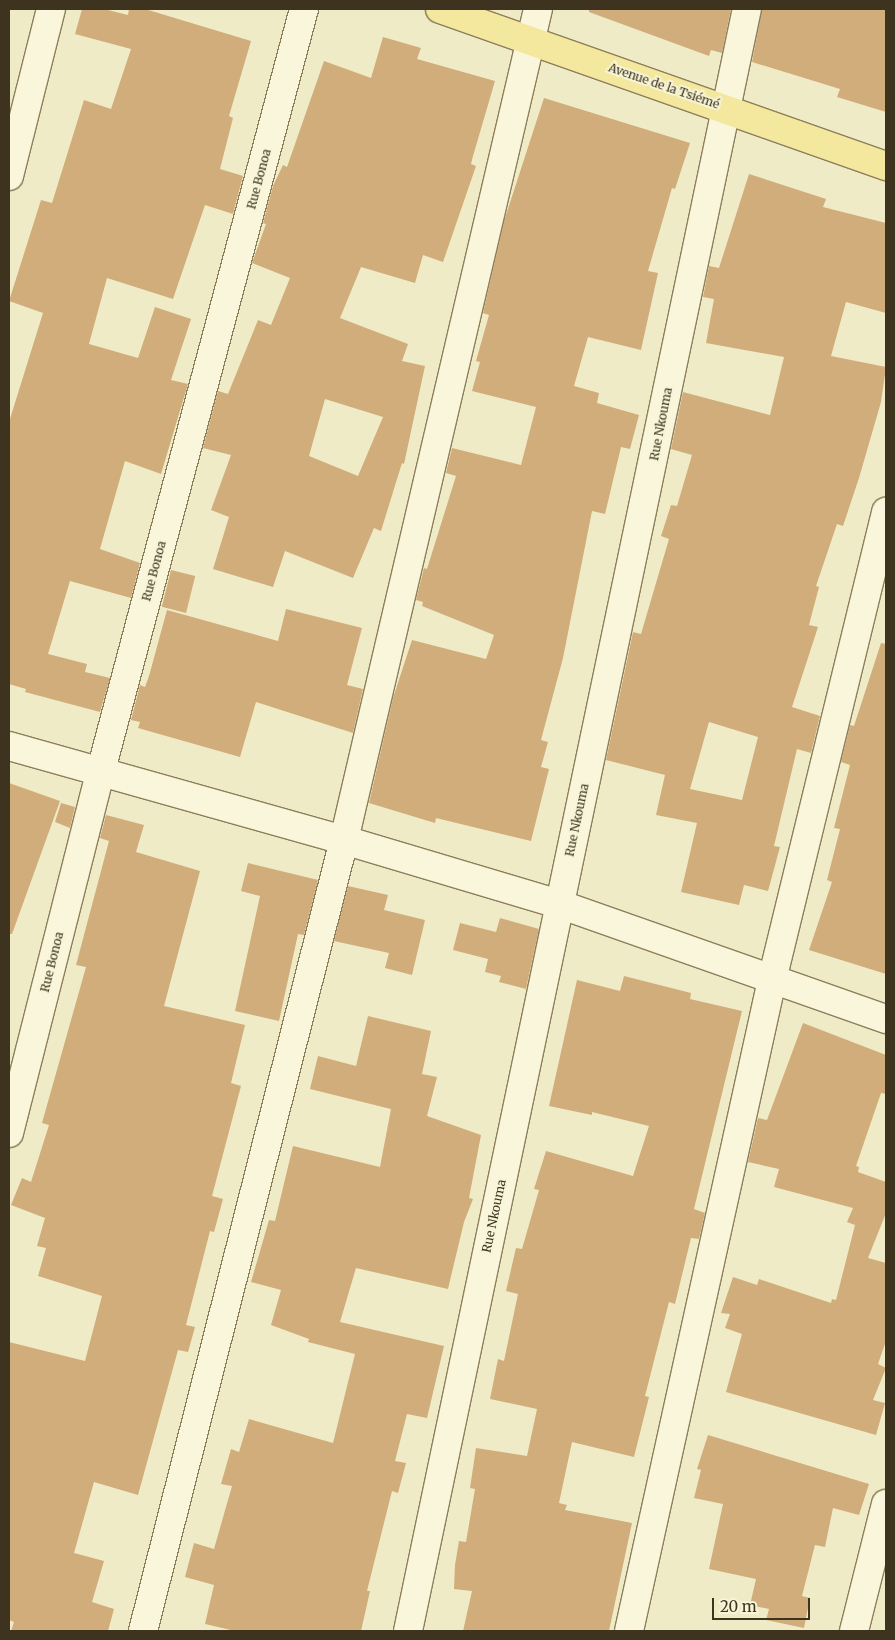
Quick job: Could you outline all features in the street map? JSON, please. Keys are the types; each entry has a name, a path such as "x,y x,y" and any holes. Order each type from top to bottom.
{"main road":[{"name":"Avenue de la Tsiémé","path":"440,9 886,166"}],"street":[{"path":"9,176 52,9"},
{"name":"Rue Bonoa","path":"9,1133 100,774 304,9"},
{"path":"143,1631 344,840 538,9"},
{"name":"Rue Nkouma","path":"408,1631 747,9"},
{"path":"629,1631 772,980 886,512"},
{"path":"9,746 100,774 344,840 559,904 886,1019"},
{"path":"854,1631 886,1504"}],"building":[{"path":"82,9 104,9 128,15 129,9 145,9 251,41 229,116 233,118 220,169 243,176 233,214 205,205 173,299 107,278 89,344 138,358 155,307 191,319 171,380 188,384 161,474 125,461 100,549 140,563 131,598 70,581 48,654 87,664 85,672 110,678 100,712 25,692 26,689 9,684 9,422 43,313 9,301 41,200 52,203 84,100 111,109 131,49 75,34"},
{"path":"589,9 731,9 722,53 711,50 709,56 589,12"},
{"path":"762,9 886,9 886,112 837,97 840,89 752,62"},
{"path":"383,37 421,48 417,59 495,81 471,164 476,166 443,262 423,255 415,283 361,267 340,318 408,344 402,361 425,366 404,464 402,463 381,531 374,528 353,578 285,551 273,587 213,569 229,517 211,510 231,455 203,448 218,391 228,394 258,320 271,325 290,278 252,263 266,224 263,223 273,186 283,165 287,167 324,61 371,78","holes":["325,399 383,417 358,476 309,456"]},
{"path":"544,98 690,143 675,189 672,188 648,271 658,273 641,350 588,337 574,386 599,393 597,403 639,415 630,449 621,447 605,514 592,511 563,658 541,740 548,742 541,767 549,769 531,841 436,818 435,823 369,803 393,698 412,640 486,659 494,635 422,606 423,602 416,600 424,568 427,569 456,476 446,473 452,448 521,465 536,407 472,391 480,362 476,361 489,315 483,313 504,221"},
{"path":"749,174 826,199 823,207 886,223 886,313 846,302 831,356 886,367 881,402 859,478 843,526 837,524 816,586 819,587 809,625 818,627 792,707 820,716 811,753 797,749 774,846 780,847 768,891 744,885 739,905 681,892 697,823 656,815 665,775 606,760 633,632 641,634 669,539 661,536 671,505 677,506 692,455 671,449 683,392 770,415 784,357 706,343 714,299 703,297 709,266 719,268","holes":["709,722 758,737 742,800 690,789"]},
{"path":"171,570 195,576 186,613 162,607"},
{"path":"286,609 362,628 347,685 363,689 353,733 256,702 240,757 138,728 140,722 131,720 140,685 145,687 149,676 167,610 278,641"},
{"path":"881,643 886,644 886,974 809,950 832,882 827,880 840,829 834,828 850,765 841,762 850,725 854,726"},
{"path":"9,783 60,801 12,934 9,934"},
{"path":"61,803 75,807 70,828 55,822"},
{"path":"106,815 144,825 136,852 200,871 164,1006 245,1025 231,1083 241,1086 212,1196 223,1199 214,1232 210,1231 186,1325 195,1327 188,1352 178,1350 138,1495 94,1482 74,1553 104,1561 92,1602 114,1609 108,1631 11,1631 14,1622 9,1620 9,1342 85,1361 102,1296 38,1276 46,1248 37,1246 45,1218 11,1205 22,1178 31,1182 49,1125 42,1123 86,967 76,965 109,841 100,838"},
{"path":"248,863 318,880 304,935 298,934 279,1021 235,1011 260,896 241,891"},
{"path":"348,886 388,895 384,910 425,920 412,975 385,968 389,953 334,941"},
{"path":"500,918 539,929 526,989 499,982 501,976 485,972 488,959 453,950 460,923 496,932"},
{"path":"624,976 691,993 690,999 742,1011 694,1209 705,1213 699,1239 691,1238 675,1304 669,1302 645,1396 649,1397 634,1457 572,1442 559,1503 567,1505 565,1510 632,1523 609,1631 463,1631 472,1591 454,1589 455,1565 459,1541 466,1542 475,1489 470,1488 476,1448 527,1456 537,1409 490,1399 498,1359 504,1361 518,1294 506,1291 516,1248 522,1249 539,1190 534,1189 546,1151 633,1176 649,1126 592,1112 592,1115 549,1106 577,980 620,991"},
{"path":"368,1016 431,1031 422,1074 437,1077 427,1116 481,1135 469,1198 473,1199 464,1222 448,1289 356,1268 340,1322 444,1346 427,1418 407,1414 395,1461 406,1463 398,1493 392,1491 367,1591 370,1591 361,1631 235,1631 205,1624 214,1585 185,1577 194,1543 214,1549 232,1486 221,1484 231,1449 239,1452 249,1419 333,1443 355,1354 308,1342 309,1339 271,1325 281,1290 251,1282 269,1220 275,1221 293,1146 380,1167 391,1109 310,1089 318,1056 356,1066"},
{"path":"803,1023 886,1055 886,1094 881,1093 856,1166 859,1167 858,1172 886,1182 886,1213 868,1258 886,1263 886,1341 878,1364 886,1368 873,1400 885,1403 876,1435 726,1392 742,1334 725,1328 730,1314 721,1313 733,1277 757,1285 759,1279 831,1303 832,1299 836,1300 855,1225 847,1222 853,1208 774,1187 779,1169 748,1162 758,1118 767,1120"},
{"path":"708,1435 869,1484 859,1515 833,1508 825,1547 815,1545 802,1596 810,1598 804,1628 766,1620 769,1609 750,1605 756,1579 709,1569 723,1504 694,1498 701,1470 697,1469"}]}
